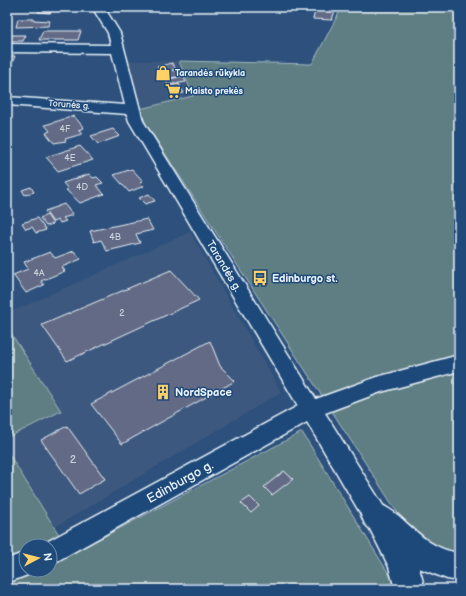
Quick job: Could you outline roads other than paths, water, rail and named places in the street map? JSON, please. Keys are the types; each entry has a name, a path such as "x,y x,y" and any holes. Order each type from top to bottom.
{"highway":[{"path":"375,515 406,543 426,557 438,563 459,567"},
{"path":"375,515 403,564 410,589"}],"street":[{"name":"Tarandės g.","path":"98,7 114,33 119,48 132,110 136,121 375,515"},
{"path":"7,48 103,50 119,48"},
{"name":"Torunės g.","path":"7,101 132,110"},
{"name":"Edinburgo g.","path":"58,549 310,410 377,385 459,364"},
{"path":"7,571 18,567"}],"place":[{"name":"Tarandės rūkykla","path":"163,73"},
{"name":"Maisto prekės","path":"173,91"},
{"name":"Edinburgo st.","path":"260,278"},
{"name":"NordSpace","path":"163,392"}]}
